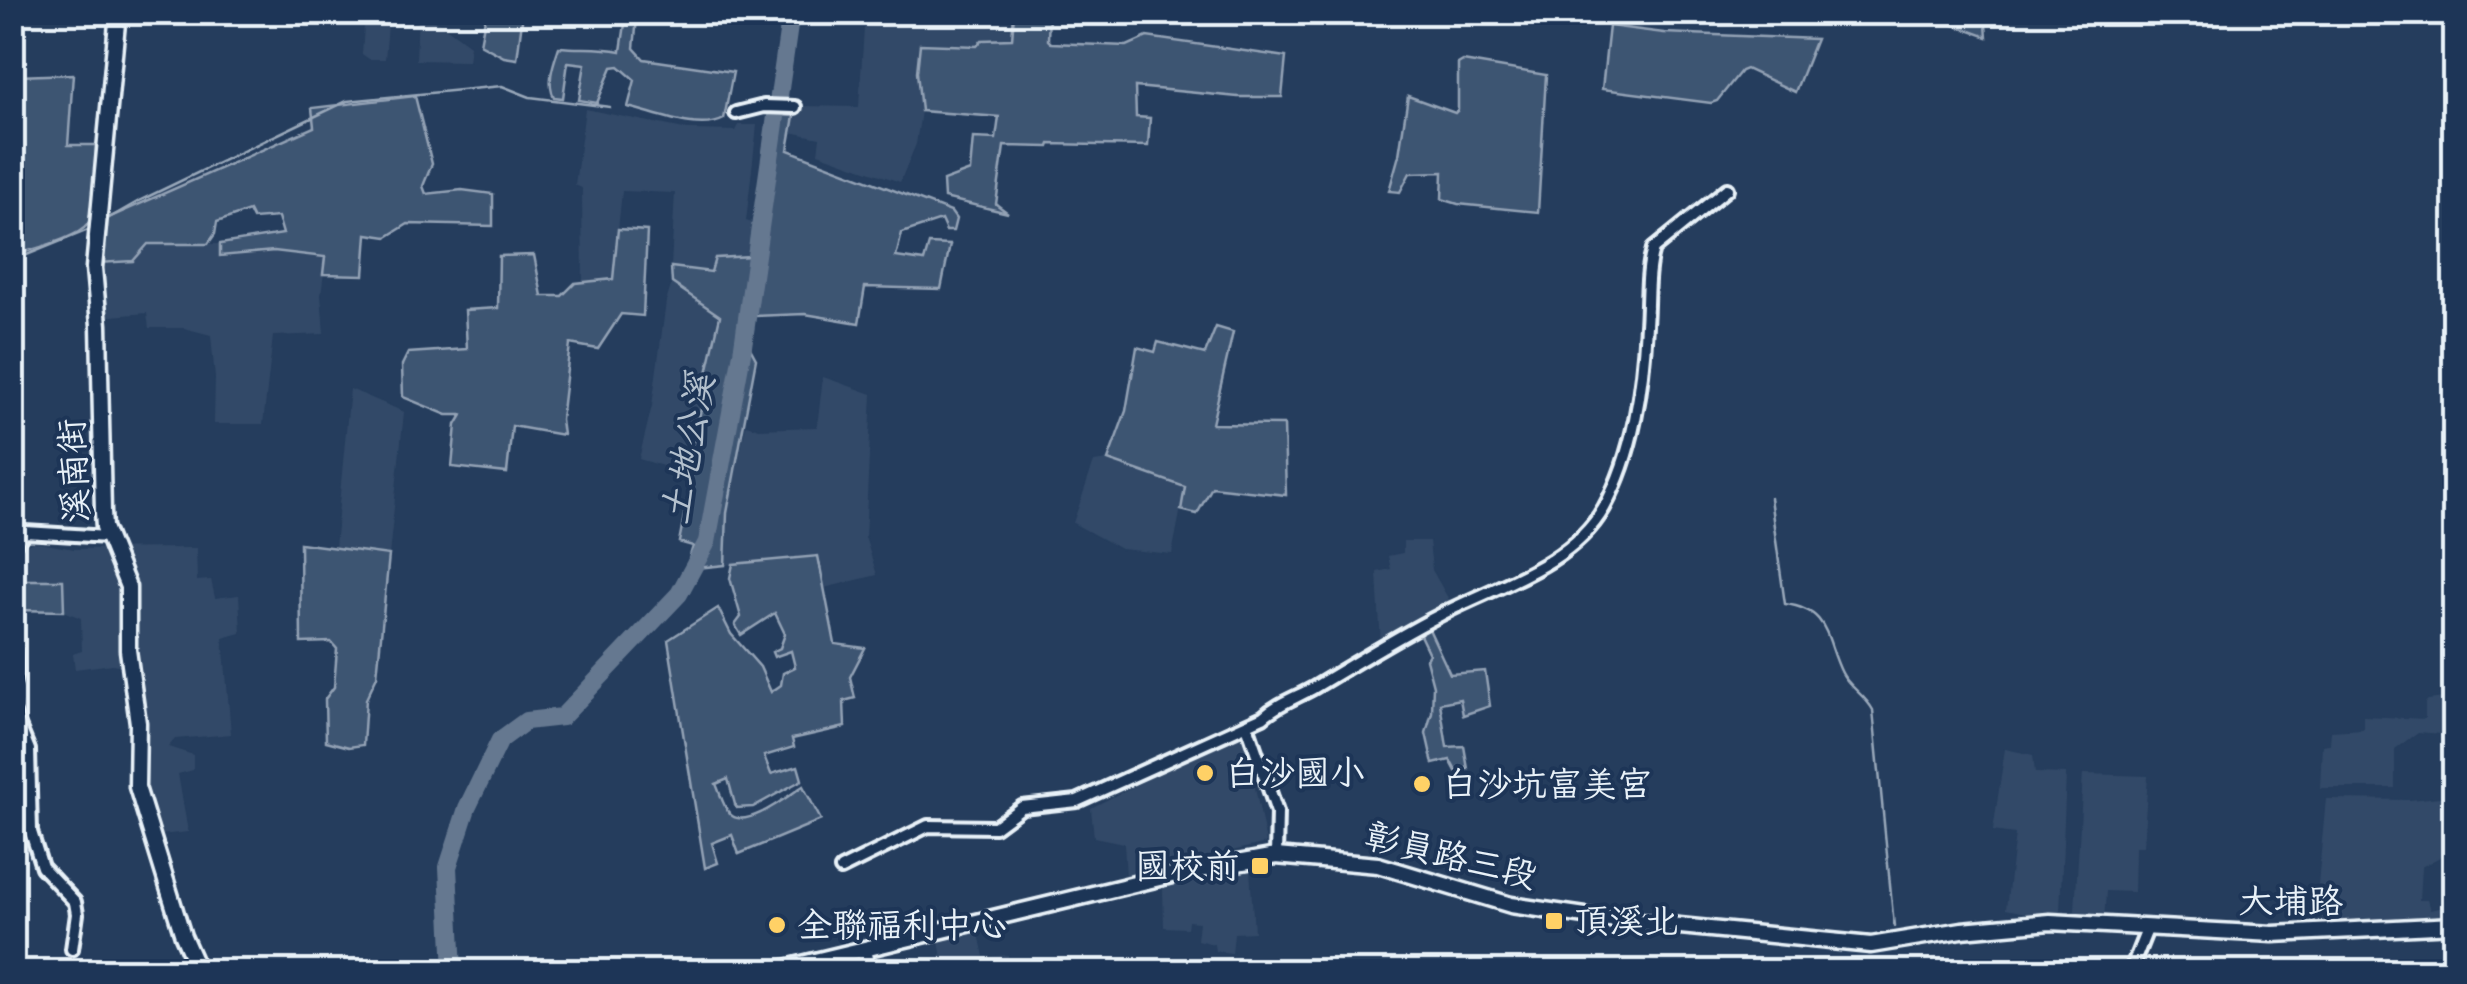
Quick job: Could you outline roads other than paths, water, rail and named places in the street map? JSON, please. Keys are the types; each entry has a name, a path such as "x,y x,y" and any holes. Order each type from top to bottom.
{"main road":[{"name":"溪南街","path":"118,12 94,268 103,512 108,538 128,587 128,650 138,724 137,787 182,936 198,972"},
{"name":"彰員路三段","path":"769,972 1176,874 1276,856 1378,865 1511,905 1599,918 1871,944 2033,924 2128,925"},
{"name":"大埔路","path":"2128,925 2273,934 2454,924"},
{"path":"864,950 869,972"}],"street":[{"path":"736,114 764,106 790,107"},
{"path":"841,869 928,826 994,827 1022,806 1077,802 1247,725 1443,613 1530,572 1574,542 1603,510 1633,432 1641,394 1653,249 1726,189"},
{"path":"12,547 25,532 37,530 108,538"},
{"path":"12,620 17,671 12,688"},
{"path":"12,702 12,711 29,750 31,832 42,866 74,902 77,914 72,949"},
{"path":"1247,725 1277,812 1276,856"},
{"path":"2130,972 2148,928"}],"waterway":[{"name":"土地公溪","path":"453,972 448,867 467,808 500,740 526,721 562,717 679,594 707,542 742,353 791,12"},
{"path":"104,221 347,101 502,86 530,97 610,107"},
{"path":"12,261 93,228"},
{"path":"1770,498 1785,604 1800,607 1819,620 1842,673 1873,710 1894,926"}],"place":[{"name":"白沙國小","path":"1205,773"},
{"name":"白沙坑富美宮","path":"1422,784"},
{"name":"國校前","path":"1260,866"},
{"name":"頂溪北","path":"1554,921"},
{"name":"全聯福利中心","path":"777,925"}]}
